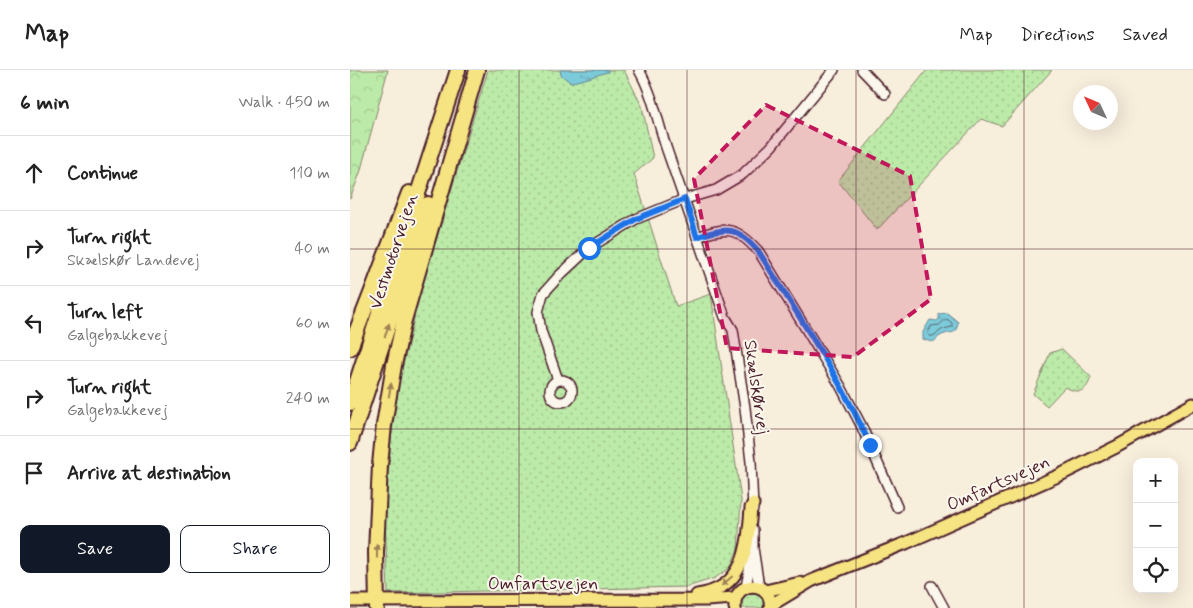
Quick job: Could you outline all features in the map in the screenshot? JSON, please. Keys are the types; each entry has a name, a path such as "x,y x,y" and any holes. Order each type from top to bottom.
{"highway":[{"path":"350,348 454,70"},
{"name":"Vestmotorvejen","path":"350,403 458,70"},
{"name":"Vestmotorvejen","path":"350,443 470,70"},
{"path":"378,604 376,552 380,465 384,425 394,366 414,283 477,70"}],"main road":[{"name":"Omfartsvejen","path":"770,606 811,581 906,543 1060,475 1116,447 1193,404"},
{"path":"650,600 708,594 726,583 739,569 746,552 753,504"},
{"name":"Omfartsvejen","path":"746,587 755,586 762,589 811,581"},
{"path":"735,603 738,594 746,587"},
{"path":"762,589 770,599 770,606"},
{"name":"Omfartsvejen","path":"350,601 378,604 650,600 706,600 735,603"},
{"path":"364,608 378,604"}],"street":[{"name":"Skælskørvej","path":"639,70 655,106 667,151 725,317 733,330 751,462 753,548 746,587"},
{"path":"558,380 541,331 538,312 542,294 558,276 589,248 636,219 685,199 716,190 743,174 771,147 834,70"},
{"path":"862,70 885,94"},
{"path":"697,237 724,229 739,234 748,240 759,252 840,384 861,424 897,507"},
{"name":"Skælskørvej","path":"753,548 762,589"},
{"path":"932,586 944,608"}],"highlighted area":[{"path":"766,105 910,176 931,299 853,357 727,348 694,179"}],"green space":[{"path":"350,70 388,70 360,173 350,199"},
{"path":"488,70 624,70 642,106 653,158 634,174 676,306 711,294 741,500 738,549 730,568 715,578 687,587 388,593 385,519 390,448 398,386 421,289"},
{"path":"927,70 1052,70 1002,126 981,119 877,230 838,181"},
{"path":"1062,349 1091,377 1087,386 1081,391 1074,391 1065,387 1047,406 1033,394 1050,353"},
{"path":"750,592 762,596 764,608 742,608 741,603 743,599"}],"water":[{"path":"560,70 608,70 608,72 570,82 561,75"},
{"path":"947,313 958,322 955,331 941,335 932,342 923,339 923,332 930,320 937,321 939,314"}],"route":[{"path":"589,248 636,219 685,199 697,237 724,229 739,234 748,240 759,252 820,350 840,384 870,445"}]}
